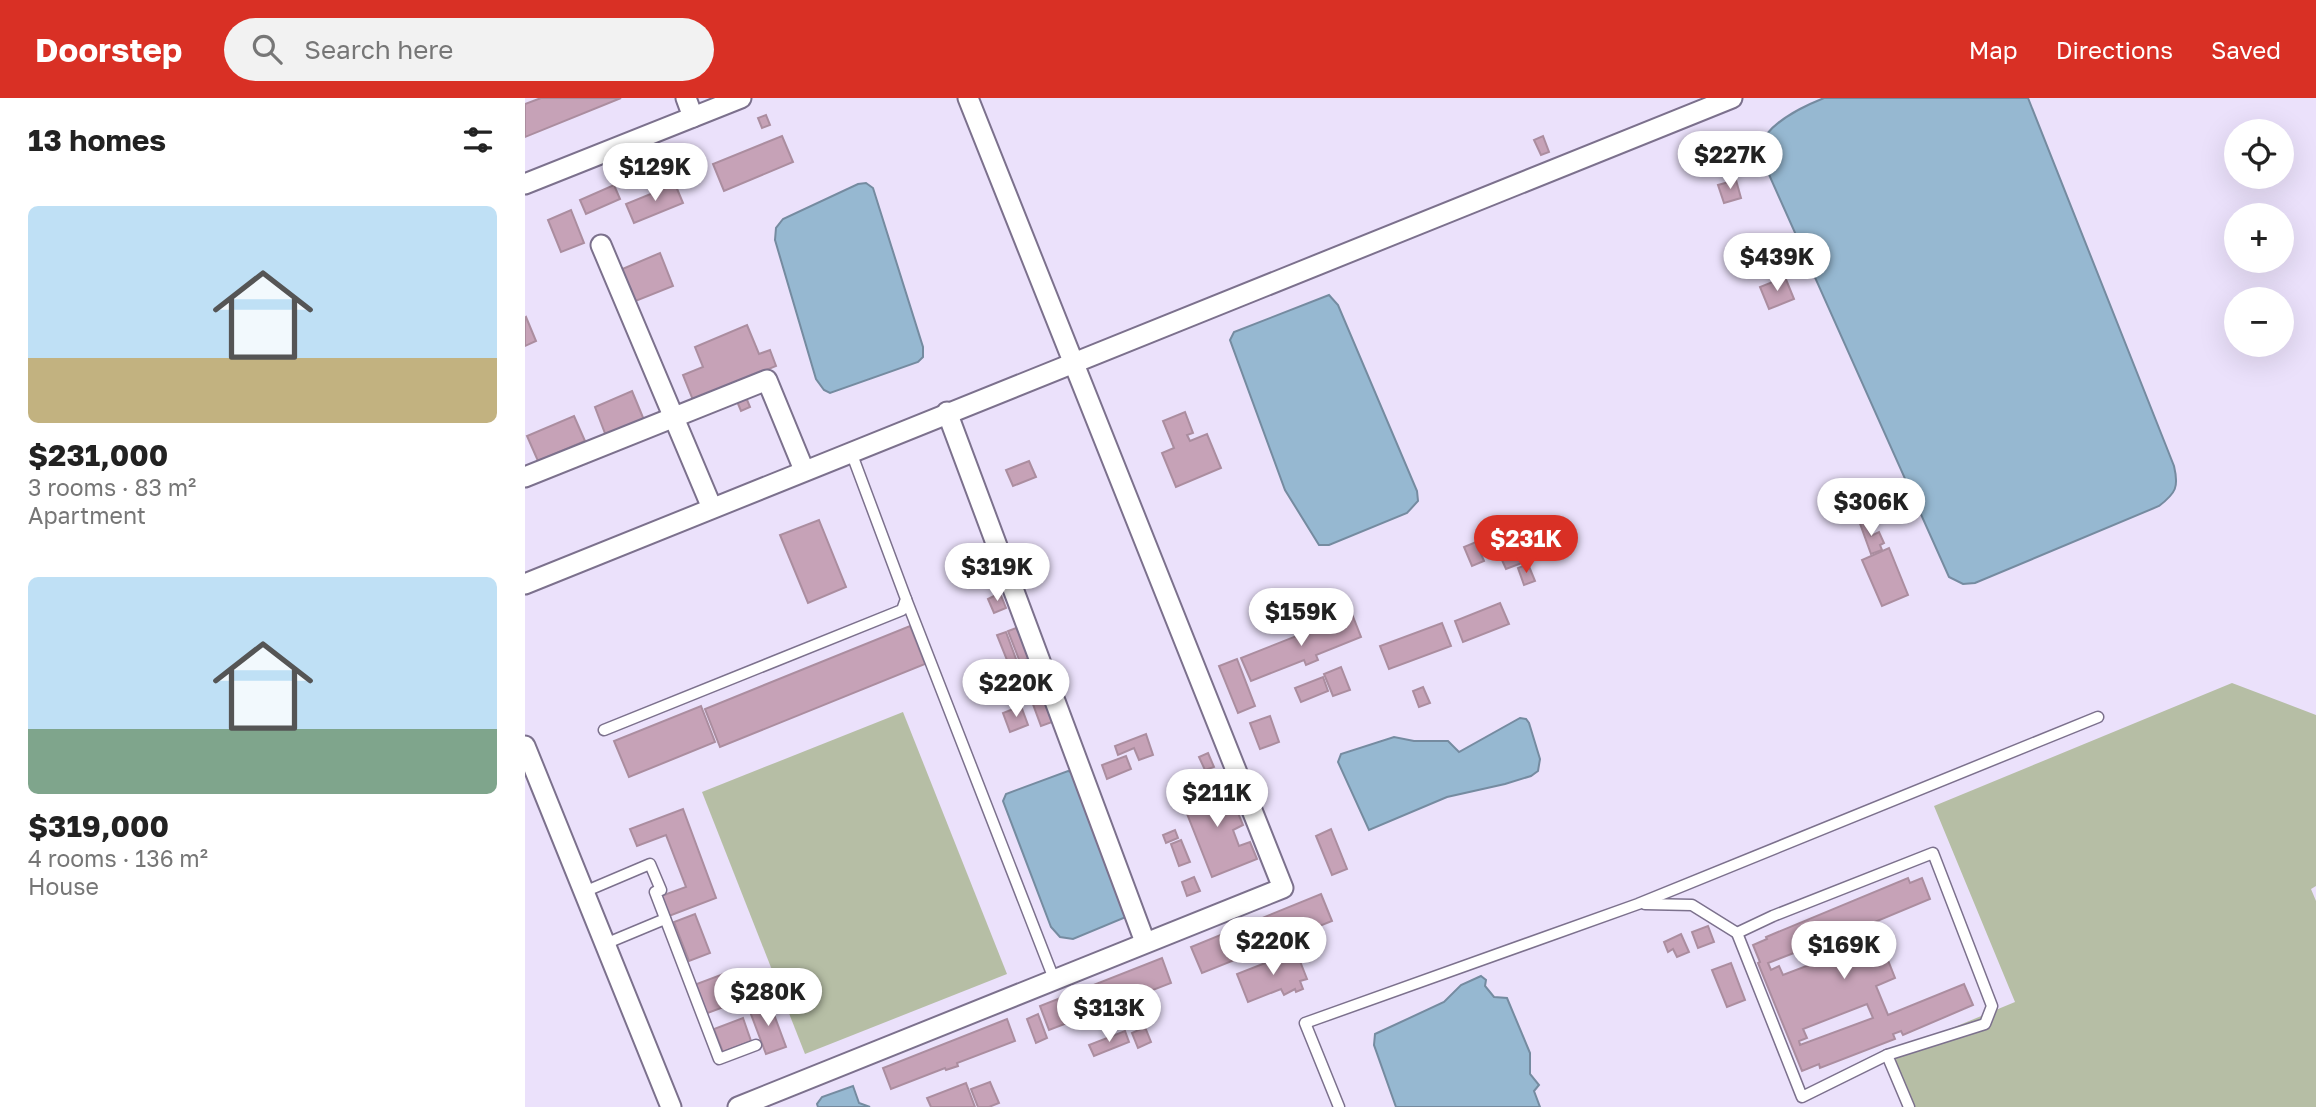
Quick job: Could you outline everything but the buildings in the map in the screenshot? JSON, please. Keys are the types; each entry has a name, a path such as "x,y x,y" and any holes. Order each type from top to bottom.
{"street":[{"path":"686,98 693,117"},
{"path":"525,184 741,98"},
{"path":"737,1107 1283,888 968,98"},
{"path":"525,584 1732,98"},
{"path":"601,245 712,508"},
{"path":"525,477 768,380 804,470"},
{"path":"947,412 1145,942"},
{"path":"525,746 671,1107"}],"lane":[{"path":"851,452 1054,979"},
{"path":"604,730 897,613 902,610 906,598"},
{"path":"1339,1107 1305,1023 1638,904 2098,717"},
{"path":"1638,904 1692,905 1737,933 1802,1097 1887,1055 1985,1024 1992,1006 1933,853 1737,933"},
{"path":"584,892 650,864 661,890 655,892 719,1059 756,1045"},
{"path":"605,944 665,919"},
{"path":"1887,1055 1909,1107"}],"green space":[{"path":"2232,683 2316,715 2316,886 2311,889 2316,901 2316,1107 1909,1107 1887,1055 2015,1002 1934,806"},
{"path":"903,712 1007,974 805,1054 702,792"}],"water":[{"path":"1824,98 2028,98 2174,466 2175,489 2165,501 2159,506 1975,583 1963,584 1949,577 1758,150 1768,132 1776,125 1794,112"},
{"path":"866,183 873,188 923,347 923,357 918,362 830,393 824,390 816,379 775,240 776,228 783,219 858,184"},
{"path":"1329,295 1338,305 1417,491 1418,501 1407,513 1329,545 1319,545 1285,490 1230,340 1234,332"},
{"path":"1520,718 1529,723 1540,759 1538,771 1505,784 1447,797 1369,830 1338,762 1341,754 1394,737 1414,741 1448,741 1459,752"},
{"path":"1068,771 1072,772 1126,917 1073,939 1060,937 1051,927 1003,801 1006,794"},
{"path":"1481,976 1486,980 1485,986 1494,997 1507,998 1530,1053 1530,1074 1539,1085 1534,1091 1540,1107 1396,1107 1374,1045 1375,1034 1444,1002 1461,985"},
{"path":"853,1086 859,1103 870,1107 818,1107 822,1097"}]}
